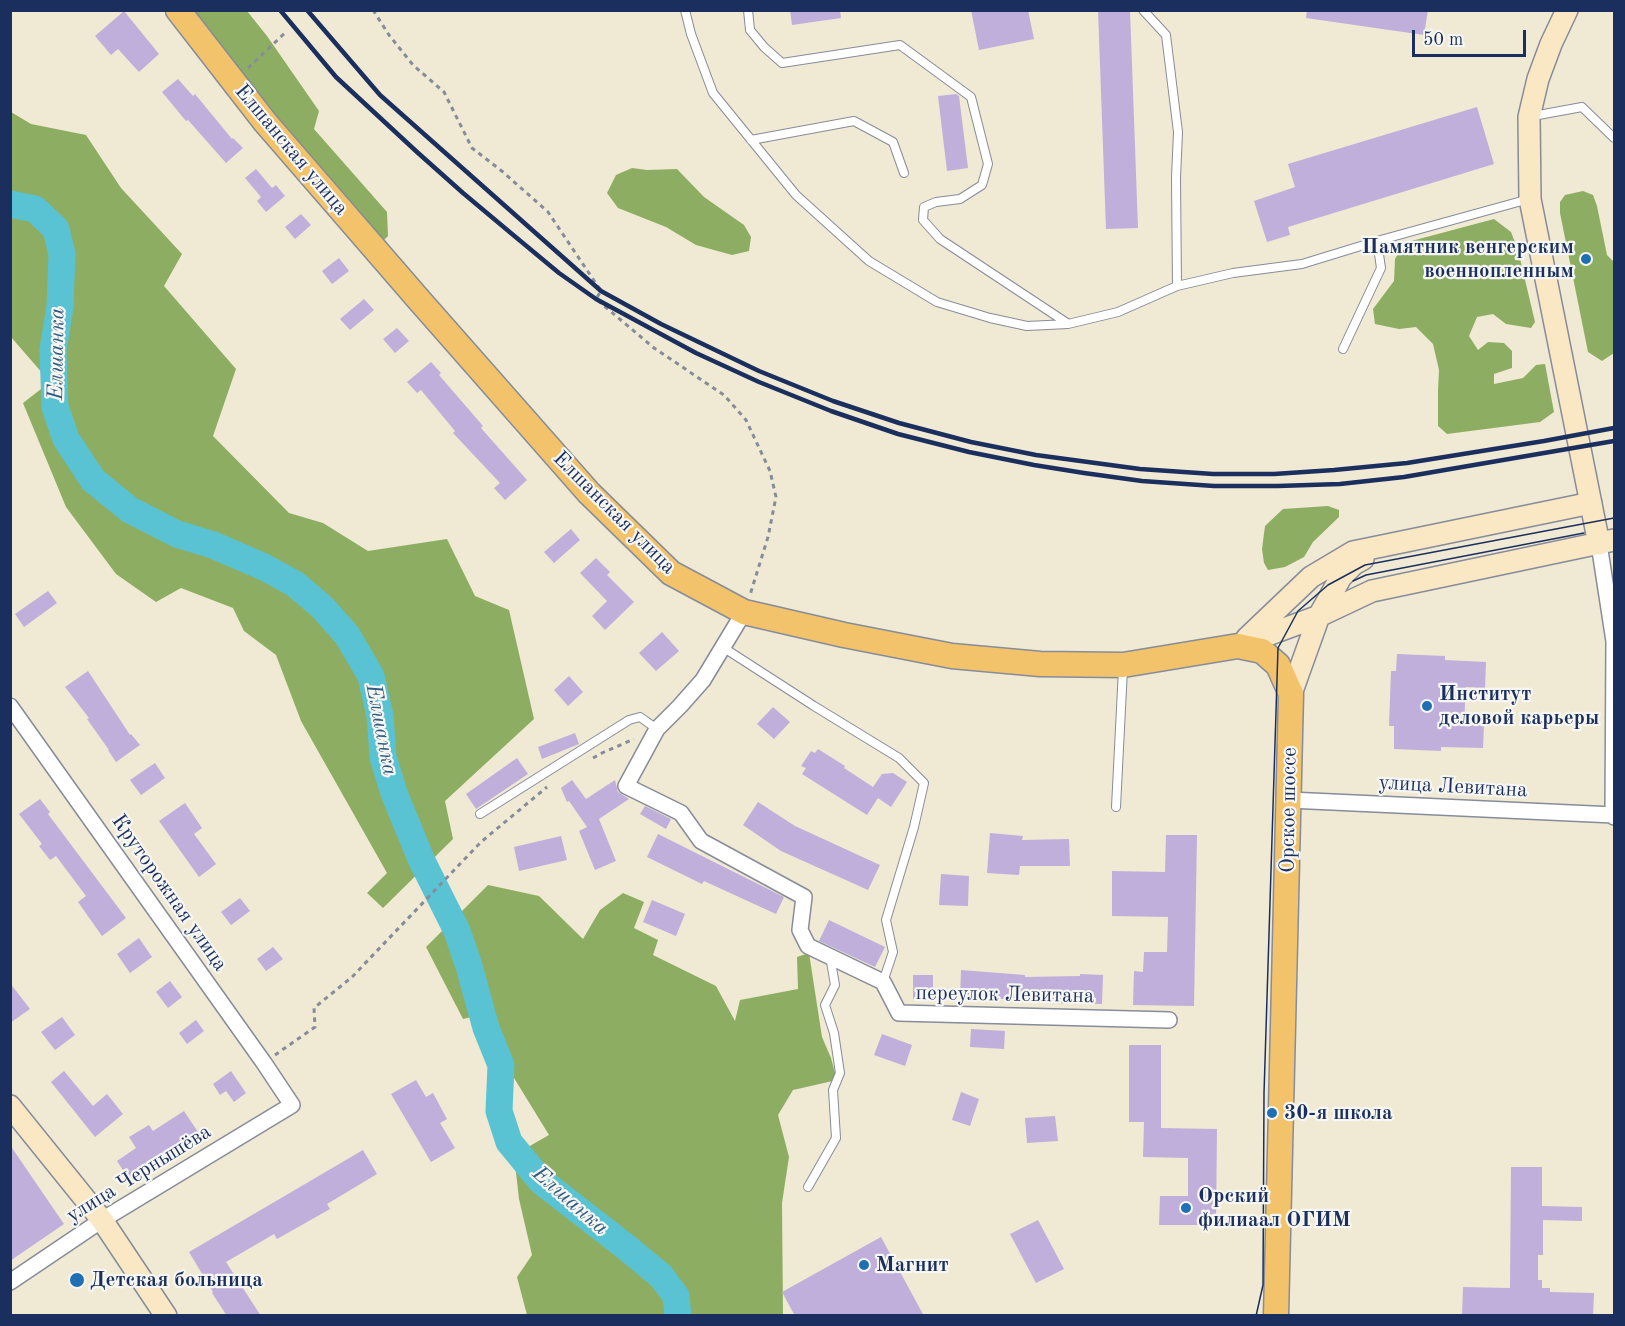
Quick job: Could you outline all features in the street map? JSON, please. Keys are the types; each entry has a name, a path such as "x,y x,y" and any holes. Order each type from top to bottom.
{"main road":[{"name":"Елшанская улица","path":"178,10 265,122 420,301 589,493 671,573 744,612 844,635 952,656 1040,664 1123,665 1238,646"},
{"path":"1238,646 1319,616 1371,591 1606,542 1591,503 1530,199 1529,117 1538,79 1567,10"},
{"path":"1238,646 1311,577 1353,552 1591,503"},
{"name":"Орское шоссе","path":"1275,1315 1291,694 1319,616 1341,577 1354,564 1384,545"},
{"path":"1238,646 1262,651 1278,666 1291,694"},
{"path":"10,1106 102,1220 166,1316"}],"street":[{"path":"1606,542 1614,641 1614,816"},
{"path":"744,612 703,680 657,729 626,786 681,813 701,841 804,897 800,930 808,946 883,981"},
{"name":"Круторожная улица","path":"10,706 292,1105"},
{"name":"улица Левитана","path":"1289,800 1614,816"},
{"name":"переулок Левитана","path":"883,981 899,1013 1169,1020"},
{"name":"улица Чернышёва","path":"10,1282 102,1220 292,1105"}],"lane":[{"path":"685,10 691,34 713,93 796,195 869,261 937,302 990,318 1027,326 1068,324 1118,312 1177,285 1233,273 1302,264 1530,199"},
{"path":"748,10 750,30 782,63 900,45 971,97 988,165 982,185 960,200 936,202 924,207 923,220 940,239 1068,324"},
{"path":"1143,10 1166,35 1170,67 1178,132 1177,285"},
{"path":"1529,117 1582,107 1614,138"},
{"path":"751,140 854,121 893,141 904,173"},
{"path":"1342,349 1381,268 1377,242"},
{"path":"724,648 899,758 924,783 914,827 886,920 893,952 883,981"},
{"path":"1116,807 1123,665"},
{"path":"480,814 629,720 640,717 657,729"},
{"path":"808,1187 836,1138 833,1090 840,1073 834,1033 825,1005 835,985 830,956"}],"path":[{"path":"373,10 413,65 444,92 472,148 548,212 601,291 596,299 654,348 724,395 746,420 770,471 776,497 768,537 744,612"},
{"path":"234,81 287,31"},
{"path":"593,758 657,729"},
{"path":"264,1063 315,1027 314,1008 352,977 481,842 548,786"}],"green space":[{"path":"195,11 247,11 267,36 319,111 314,129 387,212 388,236 380,244 195,18"},
{"path":"11,112 31,124 86,135 121,188 182,254 164,286 236,369 213,436 289,513 323,523 368,551 447,539 475,596 509,610 534,719 445,801 453,839 383,908 367,893 387,873 301,721 276,655 244,631 233,608 181,588 156,602 116,574 66,507 23,403 50,382 11,337"},
{"path":"632,168 677,169 704,197 744,225 751,237 749,251 732,255 696,245 666,227 618,208 607,193 616,175"},
{"path":"1583,191 1593,195 1607,255 1614,262 1614,353 1602,361 1588,352 1560,213 1560,202 1565,195"},
{"path":"1494,219 1511,232 1518,250 1535,322 1531,328 1506,324 1493,314 1477,317 1469,336 1478,350 1488,342 1504,343 1512,351 1512,368 1494,374 1494,384 1523,378 1536,365 1545,364 1554,412 1540,422 1447,434 1438,426 1439,370 1433,344 1416,327 1399,329 1375,324 1373,309 1394,281 1395,259 1404,243"},
{"path":"1328,506 1339,510 1339,517 1313,542 1304,557 1285,567 1268,570 1264,563 1262,549 1265,526 1283,509"},
{"path":"488,885 539,896 583,939 600,910 623,893 644,902 634,928 658,940 653,955 716,986 735,1021 740,1000 798,989 797,957 809,953 822,1037 837,1080 793,1090 778,1115 789,1157 782,1203 783,1315 527,1315 517,1277 532,1255 519,1199 514,1155 549,1135 476,1016 463,1019 426,947"}],"building":[{"path":"790,10 840,10 841,18 792,25"},
{"path":"971,10 1028,10 1034,39 979,50"},
{"path":"1098,10 1130,10 1138,228 1106,229"},
{"path":"1307,10 1428,10 1424,35 1306,18"},
{"path":"124,11 159,54 139,72 118,49 111,55 95,36"},
{"path":"178,79 193,96 195,94 232,139 243,148 226,163 162,92"},
{"path":"956,94 959,96 968,168 947,171 938,96"},
{"path":"1477,107 1494,164 1288,227 1290,235 1267,242 1254,201 1295,187 1288,164"},
{"path":"256,169 272,188 276,185 285,196 266,212 257,201 261,197 245,178"},
{"path":"301,214 311,225 295,239 285,227"},
{"path":"339,258 349,271 332,284 322,271"},
{"path":"364,299 374,310 350,330 340,319"},
{"path":"397,328 409,341 395,353 383,339"},
{"path":"431,362 441,373 439,375 483,426 481,428 527,480 505,500 494,488 500,483 453,433 455,431 421,390 417,393 407,382"},
{"path":"571,529 580,540 554,563 544,552"},
{"path":"596,558 610,572 607,575 634,602 605,630 592,616 607,601 580,573"},
{"path":"48,591 57,603 24,627 15,614"},
{"path":"662,632 679,651 656,671 639,653"},
{"name":"Институт деловой карьеры","path":"1397,654 1445,656 1445,660 1486,662 1485,688 1466,687 1464,724 1484,724 1483,748 1441,747 1441,751 1394,749 1394,726 1389,726 1391,671 1396,671"},
{"path":"88,671 130,735 140,745 116,762 87,719 89,718 65,687"},
{"path":"569,676 583,692 568,706 554,690"},
{"path":"773,707 790,722 774,739 757,724"},
{"path":"575,733 579,744 542,759 538,747"},
{"path":"818,749 873,787 882,774 893,773 907,782 891,807 878,798 867,815 802,774 806,768 801,766 811,751 815,753"},
{"path":"517,758 528,774 476,809 466,794"},
{"path":"155,763 165,778 141,795 130,780"},
{"path":"572,780 586,799 615,780 618,792 629,799 599,819 616,861 595,870 579,831 587,827 569,801 567,802 561,788"},
{"path":"40,799 50,812 48,814 126,918 102,936 78,902 86,896 56,856 50,860 39,846 42,844 19,814"},
{"path":"758,802 795,826 880,865 868,890 781,851 743,825"},
{"path":"185,803 202,828 194,834 216,864 199,877 159,821"},
{"path":"645,806 671,819 666,829 640,814"},
{"path":"990,833 1023,836 1022,840 1069,839 1070,866 1020,866 1019,875 987,873"},
{"path":"658,834 784,897 776,914 704,881 702,884 647,857"},
{"path":"1166,835 1197,835 1194,1006 1133,1005 1134,971 1143,972 1144,952 1167,952 1168,917 1112,916 1112,871 1165,872"},
{"path":"561,836 567,860 519,871 514,847"},
{"path":"941,874 969,876 968,906 939,905"},
{"path":"240,898 250,911 231,925 221,912"},
{"path":"652,900 685,914 676,936 643,922"},
{"path":"829,920 885,947 875,967 819,941"},
{"path":"139,938 152,957 130,973 117,954"},
{"path":"273,947 283,959 266,971 257,959"},
{"path":"961,970 1025,975 1025,977 1103,975 1102,1004 960,998"},
{"path":"913,975 933,975 933,1000 913,999"},
{"path":"170,981 182,997 168,1008 156,992"},
{"path":"10,983 30,1009 10,1023"},
{"path":"62,1017 75,1035 55,1050 41,1032"},
{"path":"196,1020 204,1031 187,1044 179,1033"},
{"path":"971,1029 1005,1031 1004,1049 970,1047"},
{"path":"882,1034 912,1045 905,1066 874,1055"},
{"path":"1129,1045 1161,1045 1161,1128 1217,1129 1216,1225 1159,1225 1160,1196 1188,1196 1188,1158 1143,1157 1144,1122 1129,1122"},
{"path":"64,1071 93,1106 107,1094 123,1114 95,1137 51,1082"},
{"path":"231,1071 246,1093 234,1102 226,1091 220,1095 213,1084"},
{"path":"416,1080 426,1097 433,1093 447,1119 440,1123 455,1148 431,1162 391,1094"},
{"path":"961,1092 979,1099 970,1126 952,1120"},
{"path":"184,1111 200,1135 179,1149 177,1146 129,1179 117,1161 136,1148 129,1137 149,1125 153,1131"},
{"path":"1055,1116 1058,1141 1027,1143 1025,1118"},
{"path":"10,1145 64,1224 10,1261"},
{"path":"363,1150 377,1174 327,1204 330,1209 277,1239 274,1234 226,1262 261,1316 227,1316 189,1252"},
{"path":"1511,1167 1542,1167 1542,1206 1582,1207 1582,1221 1543,1220 1543,1255 1538,1255 1538,1280 1542,1280 1542,1288 1550,1288 1550,1292 1594,1293 1593,1316 1462,1316 1463,1287 1510,1288"},
{"path":"1038,1220 1064,1269 1036,1283 1010,1234"},
{"name":"Магнит","path":"881,1237 924,1316 795,1316 782,1292"}],"waterway":[{"name":"Елшанка","path":"10,204 35,209 56,229 62,254 60,307 53,350 55,407 66,439 93,480 130,510 177,534 213,545 264,567 295,584 322,607 347,635 371,676 380,716 383,757 394,793 421,859 457,931 486,1028 501,1065 499,1111 509,1142 541,1181 661,1276 676,1296 678,1316"}],"tram line":[{"path":"1256,1316 1263,1285 1264,1093 1278,648 1298,611 1328,585 1365,565 1614,518"},
{"path":"1353,581 1366,575 1584,533"}],"railway":[{"path":"280,10 336,77 417,152 559,273 596,299 696,353 759,382 831,411 898,434 1034,465 1142,481 1214,486 1340,484 1404,477 1614,441"},
{"path":"307,10 380,95 601,291 661,324 759,371 833,401 899,423 971,442 1036,455 1140,469 1213,474 1274,474 1407,463 1614,428"}],"place":[{"name":"Памятник венгерским военнопленным","path":"1586,259"},
{"name":"Институт деловой карьеры","path":"1427,706"},
{"name":"30-я школа","path":"1272,1113"},
{"name":"Орский филиаал ОГИМ","path":"1186,1208"},
{"name":"Магнит","path":"864,1265"},
{"name":"Детская больница","path":"77,1280"}]}
